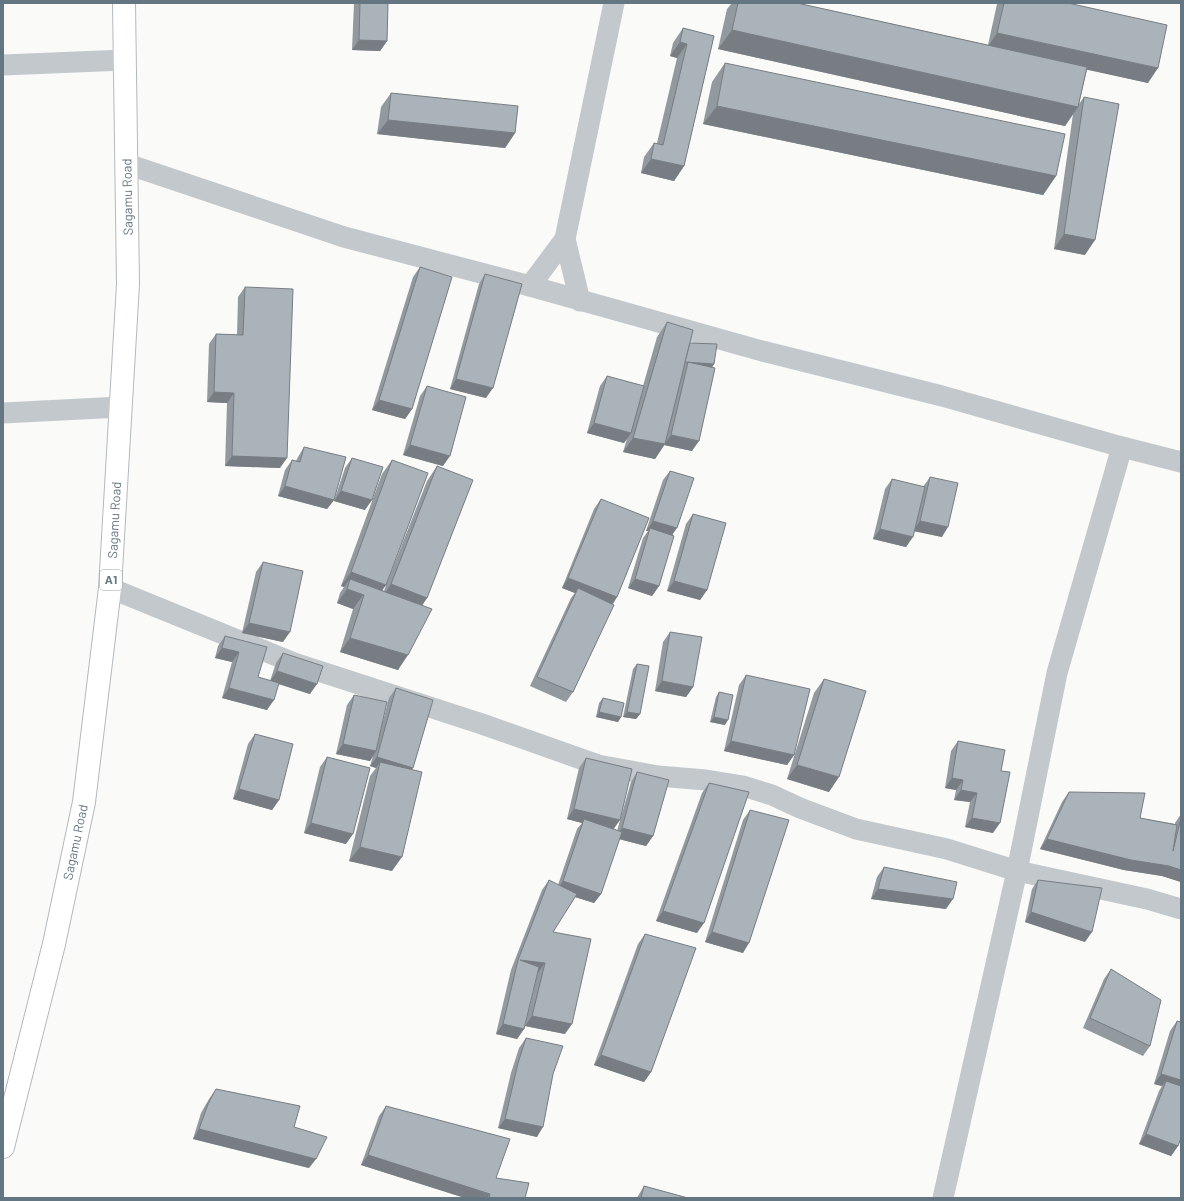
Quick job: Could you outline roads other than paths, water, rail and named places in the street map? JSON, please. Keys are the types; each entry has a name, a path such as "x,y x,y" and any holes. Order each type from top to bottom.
{"highway":[{"name":"Sagamu Road","path":"3,1147 54,944 84,802 110,588 128,284 124,3"}],"street":[{"path":"530,286 565,239 614,3"},
{"path":"3,66 125,60"},
{"path":"127,164 344,237 530,286 762,351 942,396 1122,447 1181,462"},
{"path":"565,239 580,301"},
{"path":"3,413 120,407"},
{"path":"943,1198 1017,871 1057,673 1122,447"},
{"path":"110,588 294,663 482,724 598,765 658,776 706,780 742,786 772,795 800,808 856,829 947,848 1017,871 1147,899 1181,909"}]}
